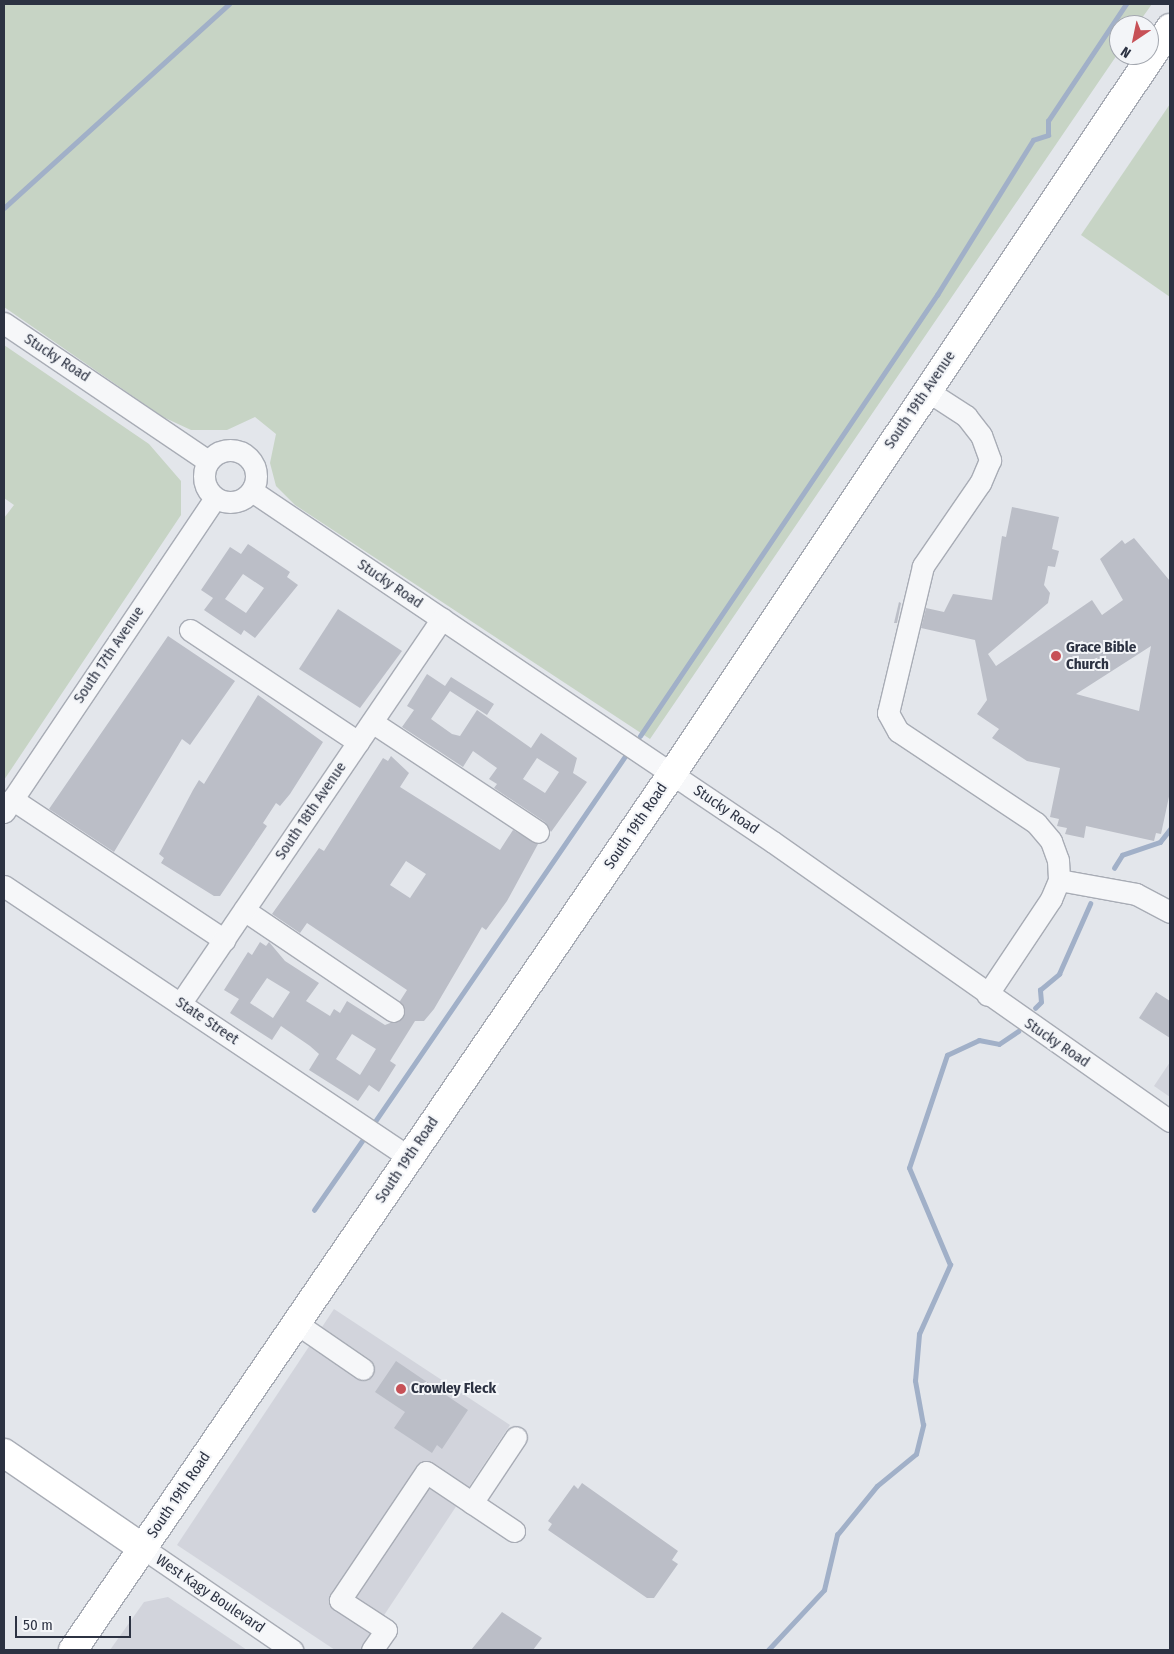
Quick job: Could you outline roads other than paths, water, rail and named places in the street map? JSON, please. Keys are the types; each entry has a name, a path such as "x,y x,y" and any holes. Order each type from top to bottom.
{"main road":[{"name":"South 19th Avenue","path":"672,774 926,390 1170,28"},
{"name":"South 19th Road","path":"143,1548 672,774"},
{"name":"West Kagy Boulevard","path":"4,1453 143,1548"},
{"path":"73,1650 143,1548"}],"street":[{"name":"Stucky Road","path":"4,323 208,461"},
{"path":"926,390 966,416 981,435 990,460 980,483 924,566 888,713 898,731 1036,823 1051,841 1059,880 1051,899 988,995"},
{"path":"224,450 242,452 254,465 252,491 237,501 215,498 205,482 208,461 224,450"},
{"name":"Stucky Road","path":"252,491 672,774 1170,1120"},
{"name":"South 17th Avenue","path":"8,805 215,498"},
{"name":"South 18th Avenue","path":"180,1004 442,619"},
{"path":"190,630 358,742"},
{"path":"372,722 538,832"},
{"path":"8,805 224,940"},
{"path":"1059,880 1136,894 1170,912"},
{"name":"State Street","path":"4,886 409,1157"},
{"path":"244,910 392,1011"},
{"path":"296,1323 363,1369"},
{"path":"472,1503 516,1437"},
{"path":"372,1650 386,1630 340,1600 426,1472 514,1531"},
{"name":"West Kagy Boulevard","path":"143,1548 292,1650"}],"waterway":[{"path":"4,208 229,4"},
{"path":"640,736 937,295 1033,140 1048,135 1048,121 1126,4"},
{"path":"376,1120 625,757"},
{"path":"1114,868 1122,855 1160,842 1170,829"},
{"path":"1035,1008 1041,1002 1040,990 1059,974 1090,904"},
{"path":"768,1650 824,1590 837,1535 877,1486 916,1454 923,1425 915,1381 919,1334 950,1265 909,1168 947,1055 979,1040 999,1044 1018,1031"},
{"path":"314,1210 362,1141"}],"place":[{"name":"Grace Bible Church","path":"1056,656"},
{"name":"Crowley Fleck","path":"401,1389"}]}
